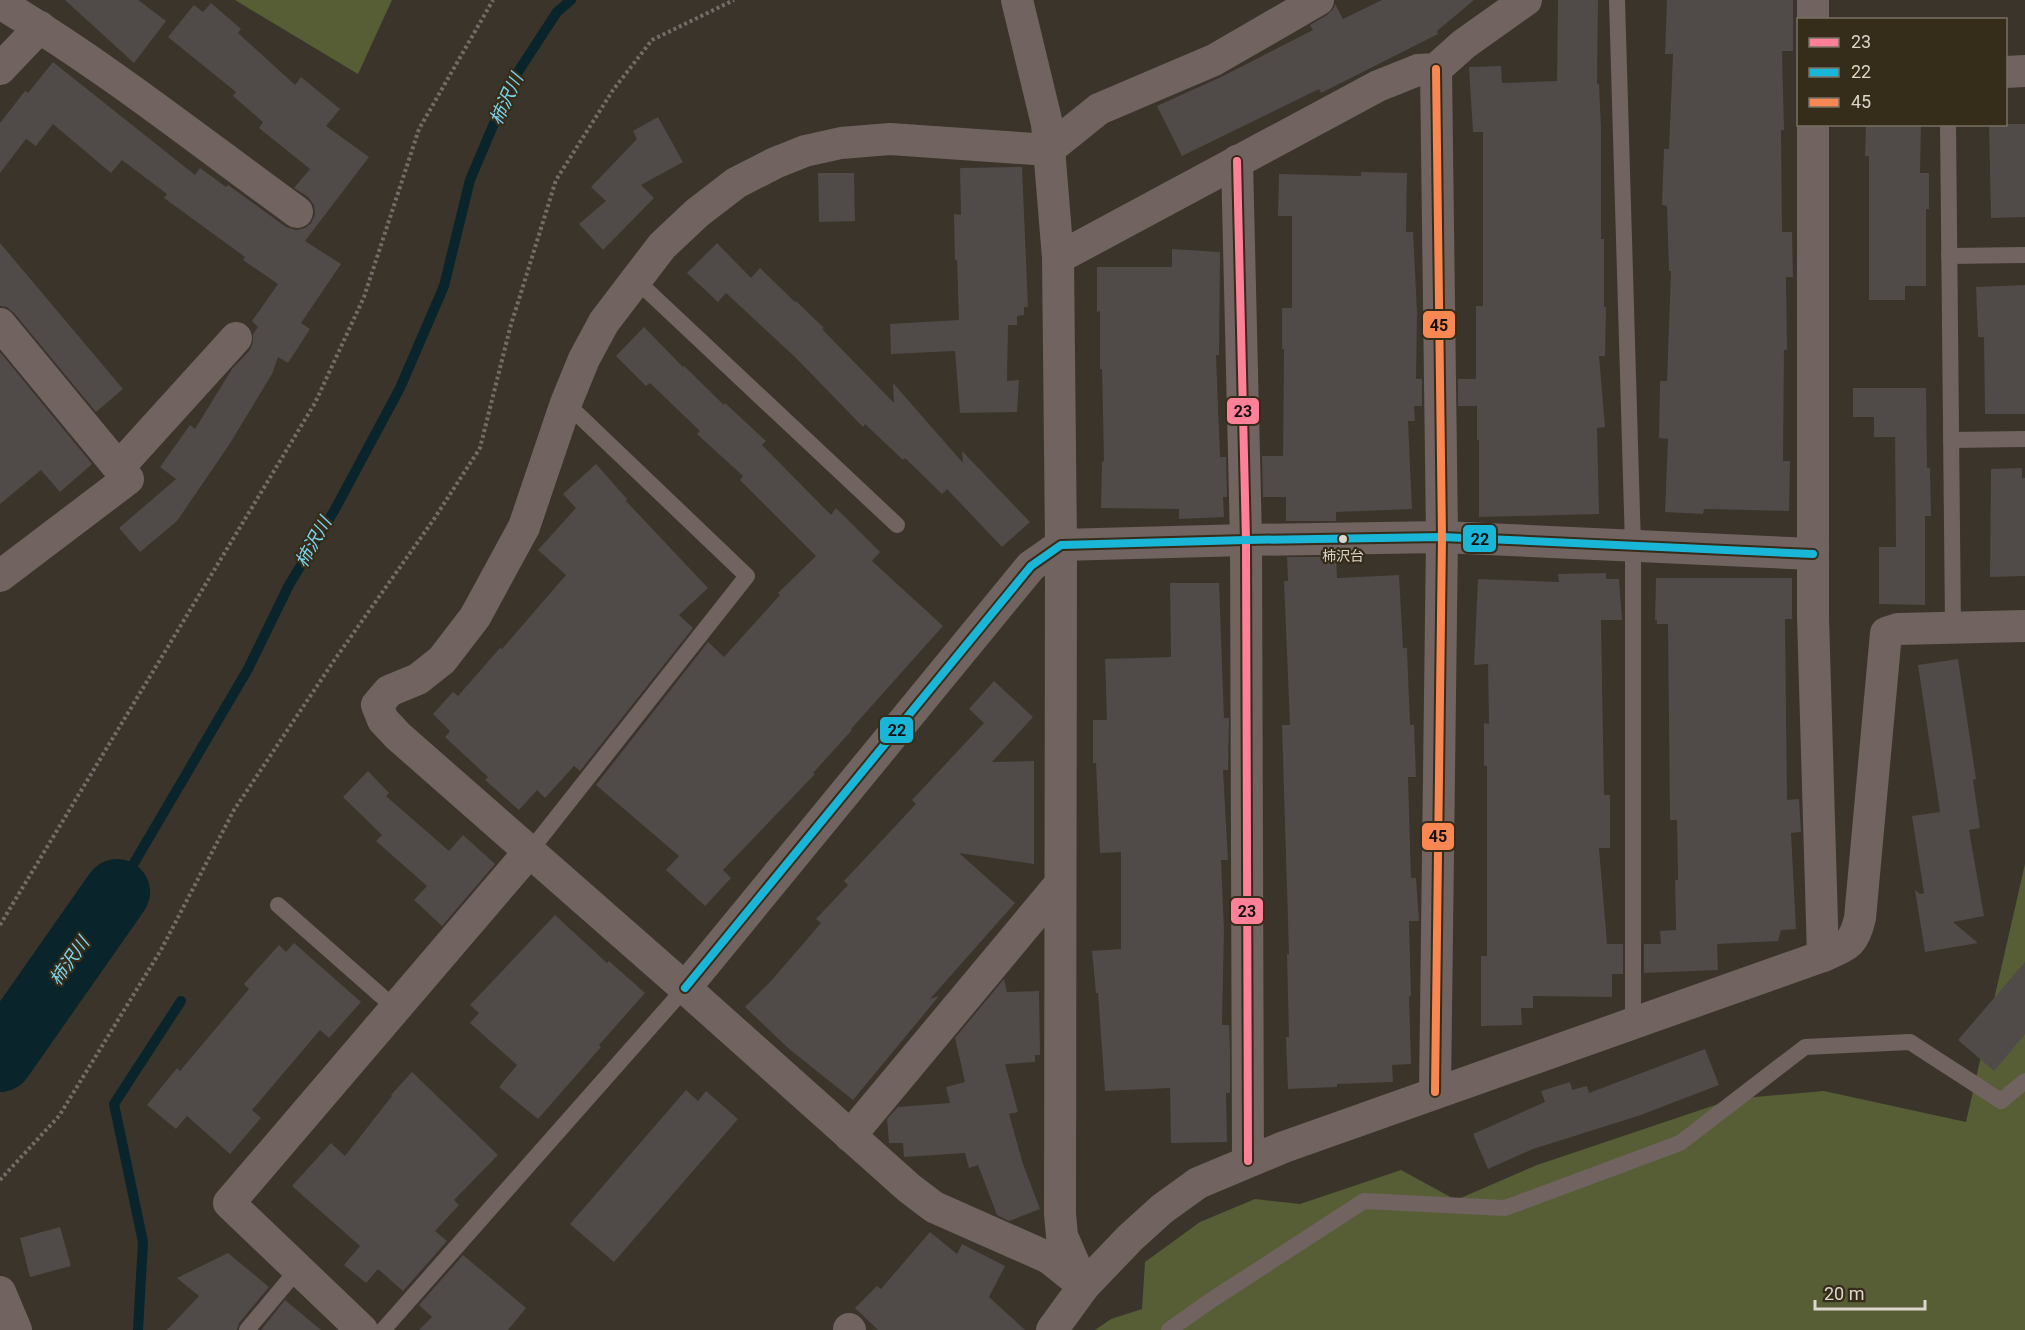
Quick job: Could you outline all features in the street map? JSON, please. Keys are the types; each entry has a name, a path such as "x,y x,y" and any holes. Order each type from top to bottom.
{"street":[{"path":"1017,0 1047,124 1058,258 1061,545 1060,1214 1062,1236 1084,1286"},
{"path":"1084,1286 1049,1258 934,1207 909,1188 398,736 383,720 377,705 389,691 418,679 442,660 475,617 524,527 566,403 584,359 604,322 662,246 697,213 728,189 775,163 805,151 841,143 890,139 1048,150 1099,109 1214,60 1318,0"},
{"path":"1058,258 1378,86 1418,70 1436,69 1464,44 1526,0"},
{"path":"1813,0 1813,18"},
{"path":"0,3 106,71 297,212"},
{"path":"0,69 40,27"},
{"path":"1435,1092 1442,537 1436,69"},
{"path":"2007,72 2025,71"},
{"path":"1813,126 1813,554 1823,956"},
{"path":"1237,161 1246,540 1248,1161"},
{"path":"0,324 128,479 3,566"},
{"path":"119,468 236,338"},
{"path":"685,988 1030,566 1061,545 1442,537 1813,554"},
{"path":"1053,1330 1084,1286 1130,1238 1162,1209 1198,1183 1248,1161 1435,1092 1823,956 1845,946 1856,936 1860,918 1886,633 1898,629 2025,626"},
{"path":"362,1330 229,1203 530,852"},
{"path":"850,1136 1060,884"},
{"path":"1,1296 16,1330"}],"lane":[{"path":"1617,0 1633,546 1633,1023"},
{"path":"1948,126 1953,628"},
{"path":"1949,256 2025,255"},
{"path":"636,280 897,525"},
{"path":"530,852 747,576 566,403"},
{"path":"1951,440 2025,439"},
{"path":"278,905 395,1008"},
{"path":"383,1330 685,988"},
{"path":"1169,1330 1364,1201 1505,1208 1680,1143 1805,1047 1910,1042 2001,1101 2025,1081"},
{"path":"246,1330 298,1269"}],"path":[{"path":"0,925 315,403 364,297 419,129 493,0"},
{"path":"0,1180 59,1116 161,950 234,810 333,662 434,519 480,448 510,328 556,180 613,90 652,40 734,0"}],"green space":[{"path":"235,0 392,0 358,74"},
{"path":"2025,864 2025,1330 1095,1330 1111,1319 1142,1309 1145,1262 1200,1222 1255,1199 1300,1204 1401,1170 1456,1200 1537,1165 1733,1099 1824,1091 1966,1122"}],"building":[{"path":"65,0 138,0 166,21 134,63"},
{"path":"1382,0 1474,0 1437,31 1438,34 1321,93 1319,89 1182,156 1157,106 1221,77 1313,30 1310,25 1327,15 1335,4 1343,19"},
{"path":"1558,0 1598,0 1597,84 1599,84 1601,128 1601,239 1604,239 1604,307 1606,307 1605,356 1599,356 1605,427 1597,428 1599,514 1479,517 1477,406 1458,406 1458,379 1476,379 1476,306 1483,306 1483,132 1473,132 1469,67 1501,66 1502,83 1557,81"},
{"path":"1667,0 1793,0 1793,51 1782,51 1784,130 1781,130 1782,232 1792,232 1793,277 1786,277 1787,350 1784,350 1783,461 1790,461 1789,511 1704,509 1703,514 1665,512 1668,439 1659,438 1660,381 1667,381 1671,271 1669,271 1667,206 1662,205 1664,149 1669,149 1673,54 1665,54"},
{"path":"211,3 241,29 238,33 295,85 301,77 340,109 326,126 369,157 305,241 341,264 301,323 310,329 288,363 278,357 272,374 229,445 177,521 140,552 119,528 176,479 160,467 190,425 195,429 232,369 250,350 253,334 258,327 252,321 278,284 243,260 245,257 164,198 167,194 122,160 111,173 53,124 36,146 26,139 0,173 0,123 25,91 28,93 53,62 195,175 200,168 226,187 228,185 286,227 296,230 305,228 315,215 314,205 308,197 294,188 310,169 259,128 263,122 233,96 236,92 168,37 194,5 203,12"},
{"path":"658,117 683,162 641,185 654,198 603,250 579,224 606,201 591,187 637,139 633,131"},
{"path":"2025,124 2025,217 1991,218 1989,126"},
{"path":"1866,126 1921,126 1920,173 1929,173 1929,209 1926,209 1926,286 1905,286 1905,300 1869,300 1869,156 1865,156"},
{"path":"1022,167 1028,307 1024,307 1024,315 1017,316 1017,325 1008,325 1007,381 1019,380 1017,412 960,413 955,351 891,354 890,324 959,320 954,214 961,215 960,168"},
{"path":"1361,172 1407,173 1406,232 1413,232 1417,312 1416,379 1422,379 1422,406 1414,406 1415,421 1408,421 1412,509 1336,512 1336,521 1286,521 1286,497 1263,497 1262,456 1283,456 1282,308 1292,308 1292,216 1278,216 1279,174 1361,176"},
{"path":"818,173 854,173 855,221 819,222"},
{"path":"0,243 123,389 96,412 14,313 7,307 0,306"},
{"path":"717,243 751,278 760,268 824,328 822,329 894,403 893,383 963,463 962,451 1030,522 1002,547 947,489 942,494 865,424 863,427 795,357 726,293 718,302 687,273"},
{"path":"1172,249 1220,252 1219,355 1216,355 1220,457 1226,457 1227,497 1223,497 1224,517 1179,519 1179,509 1101,508 1102,461 1104,462 1097,267 1172,267"},
{"path":"2025,285 2025,414 1985,414 1984,337 1978,337 1976,287"},
{"path":"644,327 683,367 766,441 762,445 831,515 836,508 880,552 872,561 943,626 813,773 815,774 723,870 731,878 705,906 666,870 679,856 596,785 708,642 724,657 780,595 778,593 816,556 740,480 743,476 697,434 700,431 650,383 646,386 616,356"},
{"path":"0,352 92,464 60,492 41,470 0,504"},
{"path":"1853,388 1926,388 1927,468 1930,468 1931,516 1925,516 1925,605 1879,604 1879,547 1896,547 1895,437 1874,437 1874,417 1853,417"},
{"path":"596,464 627,499 626,501 708,588 679,615 693,628 580,771 574,766 545,798 537,790 519,810 485,780 488,777 445,737 450,731 433,714 453,692 458,696 566,575 538,550 576,508 563,494"},
{"path":"2022,468 2022,478 2025,478 2025,576 1990,577 1991,469"},
{"path":"1287,557 1336,557 1337,578 1399,575 1403,648 1407,648 1410,725 1414,725 1416,777 1408,777 1411,878 1416,878 1419,921 1409,921 1411,1064 1392,1065 1393,1082 1288,1089 1286,1037 1289,1037 1287,954 1289,954 1282,725 1290,725 1284,581 1288,581"},
{"path":"1606,573 1606,579 1619,579 1622,620 1601,620 1604,795 1610,795 1610,848 1599,848 1607,944 1623,944 1623,974 1612,974 1612,997 1533,996 1533,1008 1521,1008 1522,1025 1481,1026 1481,956 1487,956 1487,766 1484,766 1484,723 1489,724 1488,664 1474,665 1478,579 1559,582 1558,574"},
{"path":"1656,578 1792,578 1792,619 1785,619 1787,800 1799,799 1801,832 1791,833 1796,929 1781,930 1778,941 1717,944 1718,970 1644,973 1644,944 1661,944 1660,931 1676,930 1675,880 1678,880 1677,820 1670,820 1668,624 1657,624 1655,620"},
{"path":"1170,583 1219,583 1224,718 1229,718 1228,770 1223,770 1228,860 1221,860 1224,930 1222,1025 1229,1025 1230,1047 1230,1093 1226,1093 1227,1142 1171,1143 1170,1088 1105,1091 1098,993 1096,993 1092,951 1121,949 1121,852 1100,853 1096,763 1093,763 1093,720 1107,720 1105,659 1171,657"},
{"path":"1958,659 1976,779 1973,780 1980,828 1969,830 1984,916 1953,922 1978,943 1925,952 1915,890 1920,894 1924,893 1912,816 1940,812 1918,665"},
{"path":"994,681 1033,717 992,762 1034,761 1034,864 959,853 1015,903 930,999 939,996 853,1100 788,1048 745,1007 771,981 821,923 816,919 848,885 844,881 916,804 912,800 984,723 969,709"},
{"path":"368,771 389,793 386,796 449,851 463,835 495,864 442,926 414,900 427,886 376,841 382,835 343,797"},
{"path":"555,915 607,963 609,961 645,993 538,1119 499,1087 517,1065 470,1023 479,1013 470,1005"},
{"path":"294,943 361,1002 329,1038 320,1030 252,1110 261,1118 230,1154 187,1116 176,1129 147,1105 177,1068 180,1071 249,989 244,984 279,945 286,952"},
{"path":"2025,962 2025,1034 1994,1071 1958,1040"},
{"path":"1004,979 1007,992 1039,991 1040,1055 1035,1055 1035,1062 1005,1064 1018,1112 1009,1114 1023,1164 1040,1209 1009,1221 997,1215 978,1165 969,1168 965,1153 904,1157 903,1143 889,1143 887,1119 898,1107 950,1103 946,1087 965,1082 955,1038"},
{"path":"1705,1049 1719,1085 1638,1116 1533,1149 1488,1169 1473,1134 1545,1102 1541,1091 1570,1082 1572,1090 1587,1086 1589,1093"},
{"path":"412,1072 498,1155 454,1200 459,1205 435,1231 447,1241 403,1291 378,1269 366,1283 344,1265 360,1246 292,1186 331,1143 345,1156 391,1095"},
{"path":"686,1090 698,1101 706,1091 738,1119 614,1262 570,1224"},
{"path":"60,1227 71,1266 30,1277 20,1238"},
{"path":"930,1232 957,1254 962,1244 1005,1266 989,1297 1025,1330 878,1330 855,1308 877,1286 881,1289"},
{"path":"228,1253 269,1287 239,1323 237,1330 167,1330 199,1296 177,1278"},
{"path":"463,1255 526,1308 508,1330 419,1330 432,1317 419,1305"},
{"path":"285,1300 321,1330 261,1330"}],"waterway":[{"name":"柿沢川","path":"117,892 248,669 289,585 334,511 400,388 444,286 470,180 512,81 557,12 571,0"},
{"name":"柿沢川","path":"0,1059 117,892"},
{"path":"138,1330 143,1242 114,1104 181,1001"}],"transit line":[{"name":"45","path":"1435,1092 1442,537 1436,69"},
{"name":"23","path":"1237,161 1246,540 1248,1161"},
{"name":"22","path":"685,988 1031,566 1061,545 1442,537 1813,554"}],"place":[{"name":"柿沢台","path":"1343,539"}]}
